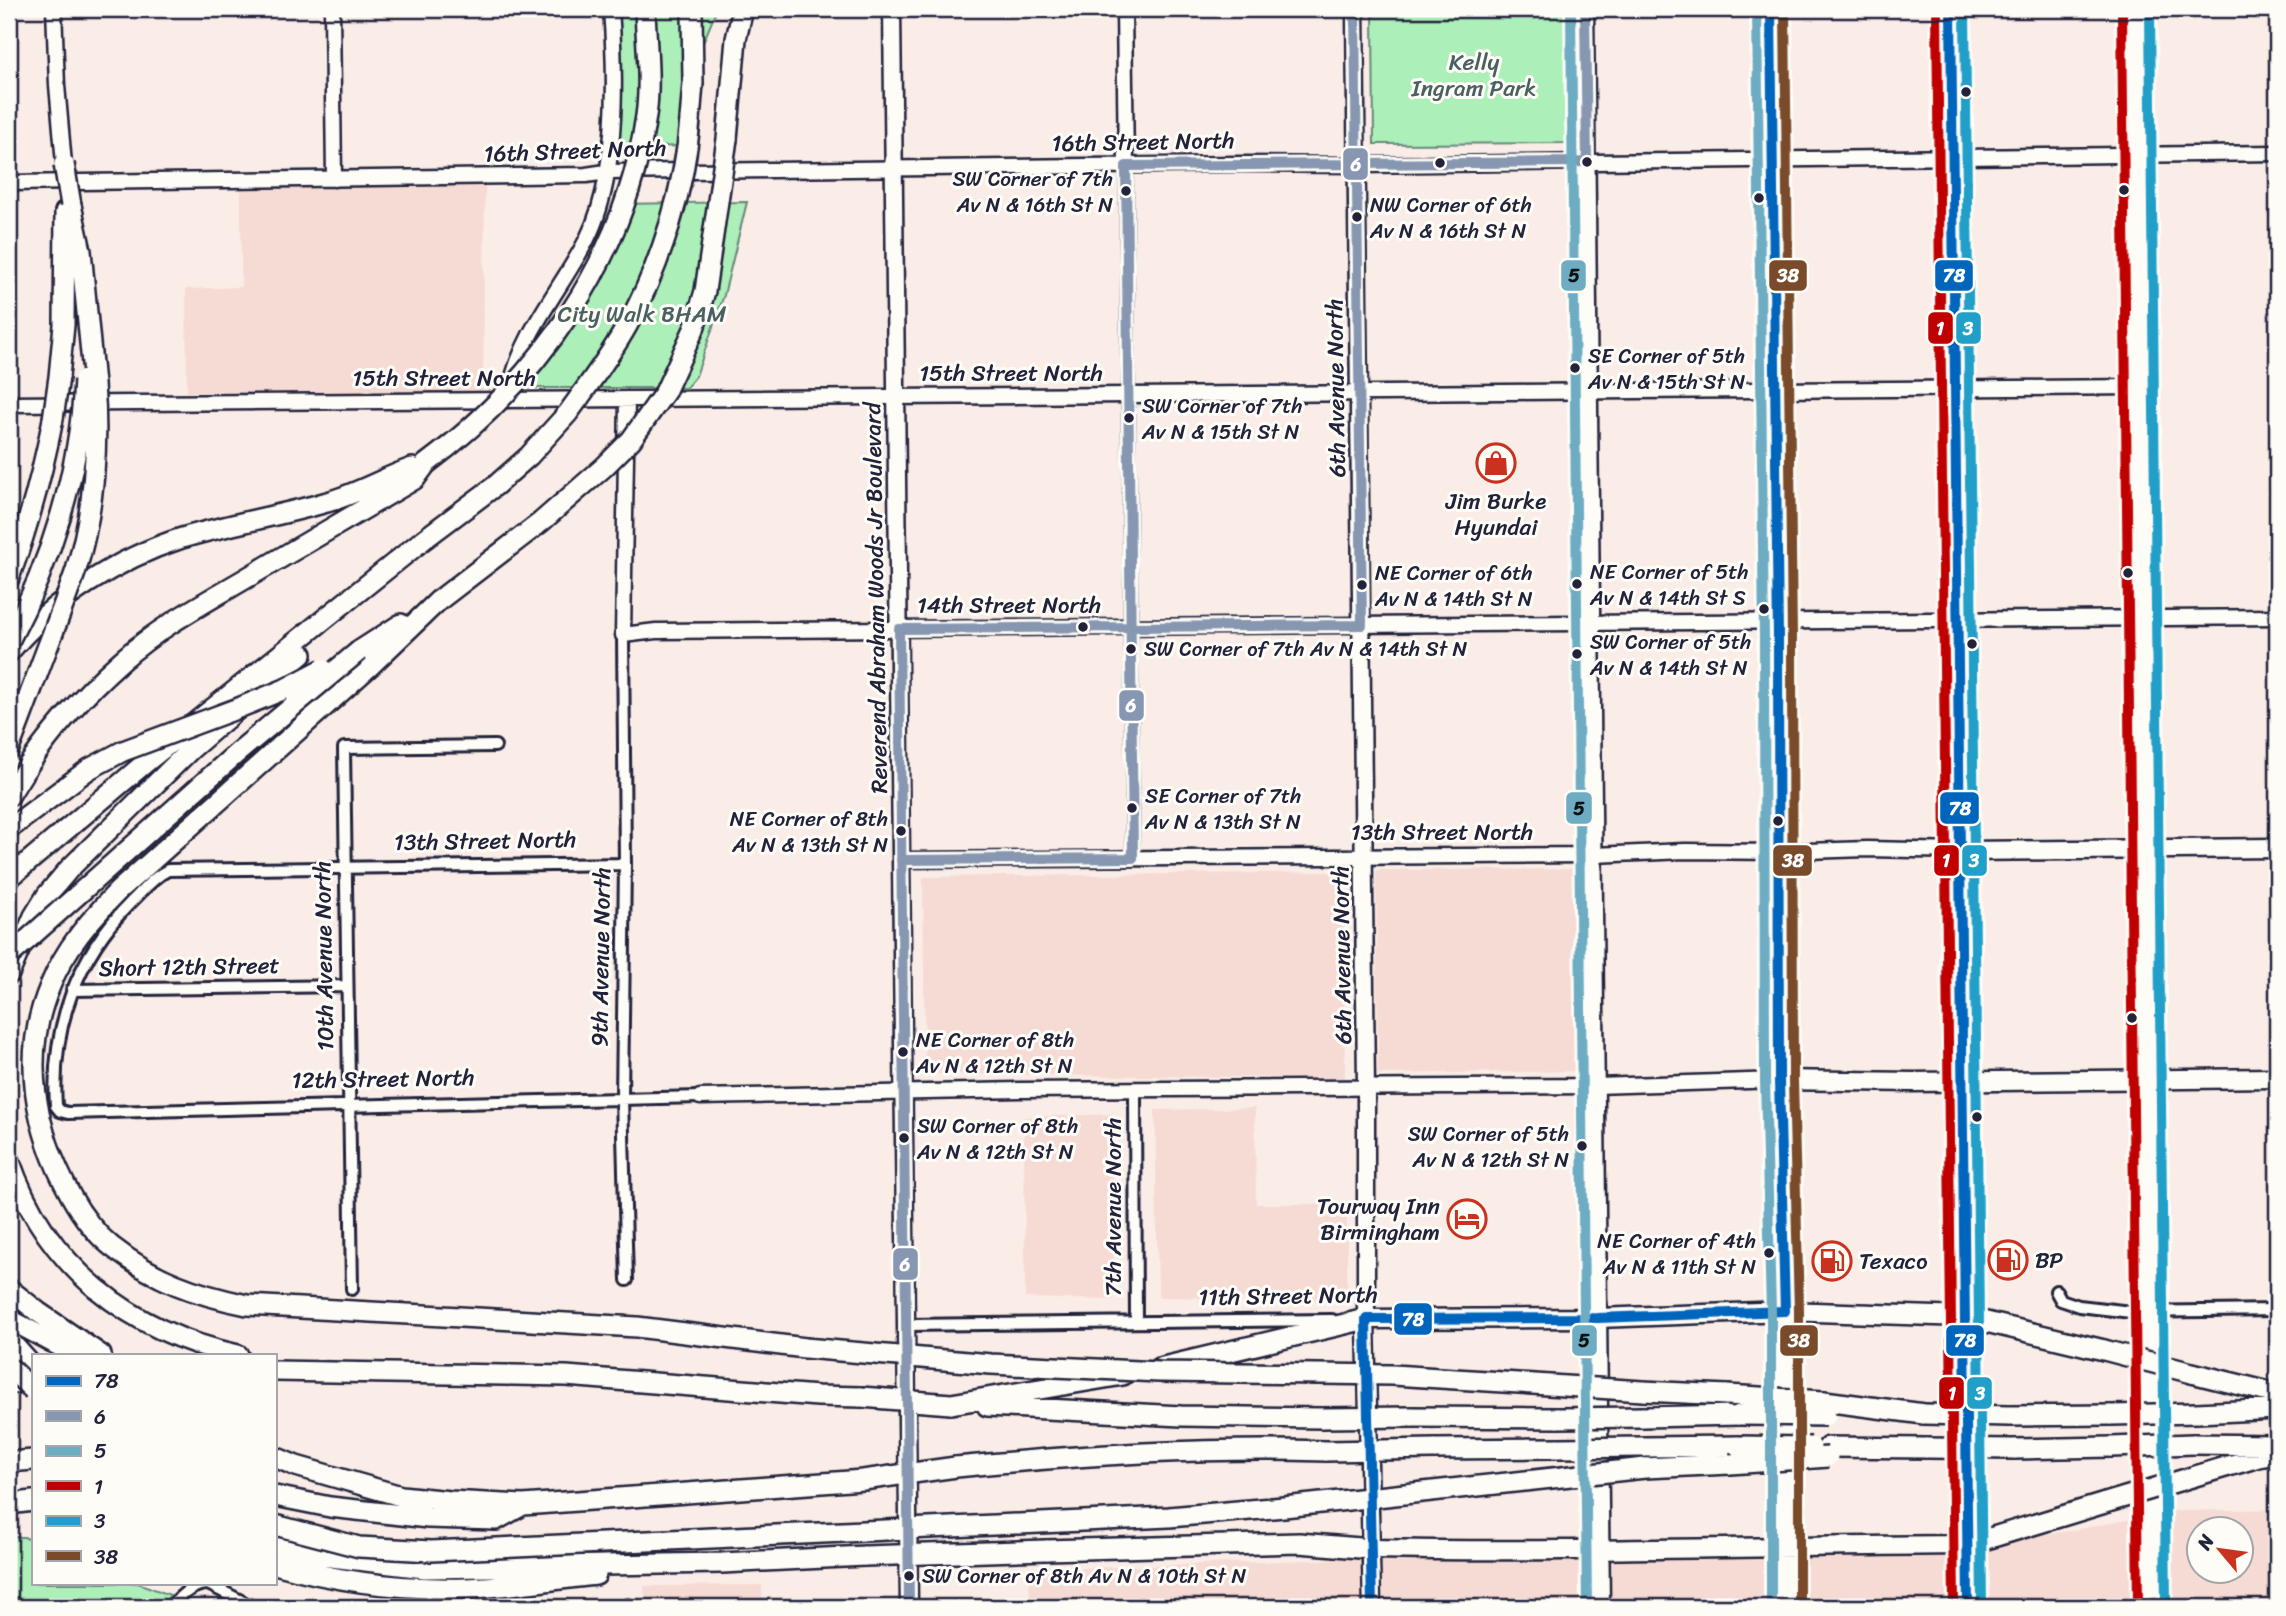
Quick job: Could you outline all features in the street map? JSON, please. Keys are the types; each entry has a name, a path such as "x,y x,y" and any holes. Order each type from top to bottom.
{"highway":[{"path":"9,796 48,738 94,686 122,660 166,627 215,596 415,478 426,464 475,425 537,360 583,293 613,232 634,175 647,114 645,9"},
{"path":"10,877 151,758 495,486 529,456 568,413 630,321 658,255 683,177 693,83 692,9"},
{"path":"9,829 89,769 112,757 285,689 359,651 438,601 541,522 631,440 665,392 694,329 705,291 727,139 736,39 743,9"},
{"path":"9,578 41,480 59,377 64,325 68,205 64,164"},
{"path":"9,749 76,568 88,517 97,421 89,382 81,251 68,205"},
{"path":"9,641 45,562 62,510 89,382"},
{"path":"9,652 47,613 81,588 131,559 180,539 330,502 426,464"},
{"path":"9,974 34,916 47,895 69,869 191,749 303,652 413,549"},
{"path":"438,601 350,684 118,891 83,927 63,958 42,1009 34,1069 41,1127 55,1166 76,1205 110,1245 154,1274 190,1292 247,1305 637,1327 805,1348 1004,1365 1160,1372 1393,1375 1727,1395 1825,1408 1924,1414 2110,1416 2277,1409"},
{"path":"9,956 227,761 359,651"},
{"path":"9,1159 27,1205 65,1258 86,1280 118,1306 165,1333 192,1344 234,1354"},
{"path":"9,1289 100,1354"},
{"path":"1965,1317 2277,1394"},
{"path":"9,1319 74,1354"},
{"path":"951,1404 1172,1366 1366,1319"},
{"path":"9,1340 32,1367"},
{"path":"276,1362 325,1370"},
{"path":"9,1367 32,1368"},
{"path":"9,1367 32,1389"},
{"path":"276,1371 566,1376 818,1396 1181,1416 1642,1417 1738,1415 1825,1408"},
{"path":"9,1384 32,1381"},
{"path":"276,1525 359,1547 431,1551 1169,1517 1645,1468 1734,1455 1904,1448 2277,1445"},
{"path":"276,1457 296,1466 401,1496 523,1504 863,1480 956,1467 1065,1457 1238,1449 1326,1451 1643,1447 1734,1455"},
{"path":"1967,1545 2259,1457 2277,1454"},
{"path":"9,1462 32,1460"},
{"path":"276,1496 330,1507 428,1518 496,1520 523,1504"},
{"path":"9,1504 32,1502"},
{"path":"276,1545 314,1555 395,1567 425,1568 722,1563 1299,1543 1372,1549"},
{"path":"284,1566 354,1580 408,1586 467,1588 722,1563"}],"main road":[{"name":"Reverend Abraham Woods Jr Boulevard","path":"892,9 909,1607"},
{"name":"6th Avenue North","path":"1355,9 1366,1319 1372,1607"},
{"path":"1585,9 1601,1607"},
{"path":"1951,9 1968,1607"},
{"path":"2136,9 2152,1607"},
{"name":"13th Street North","path":"1961,851 2277,848"},
{"path":"1785,1607 1785,1311 1779,1080 1962,1082 2277,1078"},
{"name":"11th Street North","path":"1366,1319 1598,1318 1785,1311 1965,1317"},
{"path":"1372,1549 1484,1551 1784,1545 1967,1545"}],"street":[{"path":"54,9 64,164"},
{"path":"332,9 334,178"},
{"path":"508,400 514,371 528,336 587,239 602,203 613,99 611,9"},
{"path":"1124,9 1133,859"},
{"path":"700,1097 1019,1090 1596,1086 1779,1080 1778,620 1771,9"},
{"name":"16th Street North","path":"9,183 894,168 2277,153"},
{"name":"15th Street North","path":"9,404 2140,387"},
{"path":"623,635 626,399"},
{"name":"14th Street North","path":"623,635 656,631 2277,617"},
{"name":"9th Avenue North","path":"623,635 625,864 622,1098 627,1280"},
{"name":"10th Avenue North","path":"352,1289 344,748 495,746"},
{"name":"13th Street North","path":"901,860 1594,855 1867,849 1961,851"},
{"name":"13th Street North","path":"68,1113 60,1111 56,1106 55,1070 62,1018 72,990 81,969 104,931 155,878 168,870 625,864"},
{"name":"Short 12th Street","path":"72,990 347,986"},
{"name":"7th Avenue North","path":"1135,1091 1136,1322"},
{"name":"12th Street North","path":"68,1113 700,1097"},
{"path":"2056,1291 2061,1300 2079,1306 2131,1312 2277,1310"},
{"name":"11th Street North","path":"906,1325 1366,1319"},
{"path":"171,1607 193,1587 208,1584 254,1607"}],"shaded area":[{"path":"485,185 483,392 187,392 186,289 241,287 241,189"},
{"path":"1580,869 1584,1071 1378,1074 1376,870"},
{"path":"1343,872 1345,1078 925,1074 923,877"},
{"path":"1255,1108 1256,1204 1347,1204 1347,1300 1158,1297 1155,1110"},
{"path":"1112,1114 1114,1300 1025,1298 1024,1117"},
{"path":"2277,1509 2277,1607 1030,1607 1029,1570 2052,1534 2174,1511"},
{"path":"762,1585 763,1607 645,1607 644,1586"}],"green space":[{"path":"618,9 717,9 700,50 697,146 619,147"},
{"name":"Kelly Ingram Park","path":"1373,9 1574,9 1574,143 1374,144"},
{"name":"City Walk BHAM","path":"747,202 724,295 696,376 686,388 527,388 532,361 559,320 617,204"},
{"path":"9,1537 24,1537 32,1541 32,1584 141,1584 170,1595 161,1607 9,1607"}],"transit line":[{"name":"6","path":"909,1607 899,629 1362,625 1355,9"},
{"name":"5","path":"1571,9 1587,1607"},
{"name":"6","path":"901,860 1133,858 1126,166 1587,162 1585,9"},
{"name":"5","path":"1757,9 1764,638 1765,1080 1771,1311 1771,1607"},
{"name":"78","path":"1372,1607 1366,1319 1598,1318 1785,1311 1779,1080 1778,638 1771,9"},
{"name":"38","path":"1785,9 1792,638 1793,1080 1799,1311 1799,1607"},
{"name":"1","path":"1937,9 1954,1607"},
{"name":"78","path":"1951,9 1968,1607"},
{"name":"3","path":"1965,9 1982,1607"},
{"name":"1","path":"2122,9 2138,1607"},
{"name":"3","path":"2150,9 2166,1607"}],"place":[{"name":"SW Corner of 7th Av N & 16th St N","path":"1126,191"},
{"name":"NW Corner of 6th Av N & 16th St N","path":"1357,217"},
{"name":"SE Corner of 5th Av N & 15th St N","path":"1575,368"},
{"name":"SW Corner of 7th Av N & 15th St N","path":"1129,418"},
{"name":"Jim Burke Hyundai","path":"1496,463"},
{"name":"NE Corner of 5th Av N & 14th St S","path":"1577,584"},
{"name":"NE Corner of 6th Av N & 14th St N","path":"1362,585"},
{"name":"SW Corner of 7th Av N & 14th St N","path":"1131,649"},
{"name":"SW Corner of 5th Av N & 14th St N","path":"1577,654"},
{"name":"SE Corner of 7th Av N & 13th St N","path":"1132,808"},
{"name":"NE Corner of 8th Av N & 13th St N","path":"901,831"},
{"name":"NE Corner of 8th Av N & 12th St N","path":"903,1052"},
{"name":"SW Corner of 8th Av N & 12th St N","path":"904,1138"},
{"name":"SW Corner of 5th Av N & 12th St N","path":"1582,1146"},
{"name":"Tourway Inn Birmingham","path":"1467,1219"},
{"name":"NE Corner of 4th Av N & 11th St N","path":"1769,1253"},
{"name":"BP","path":"2008,1260"},
{"name":"Texaco","path":"1832,1261"},
{"name":"SW Corner of 8th Av N & 10th St N","path":"909,1576"}]}
